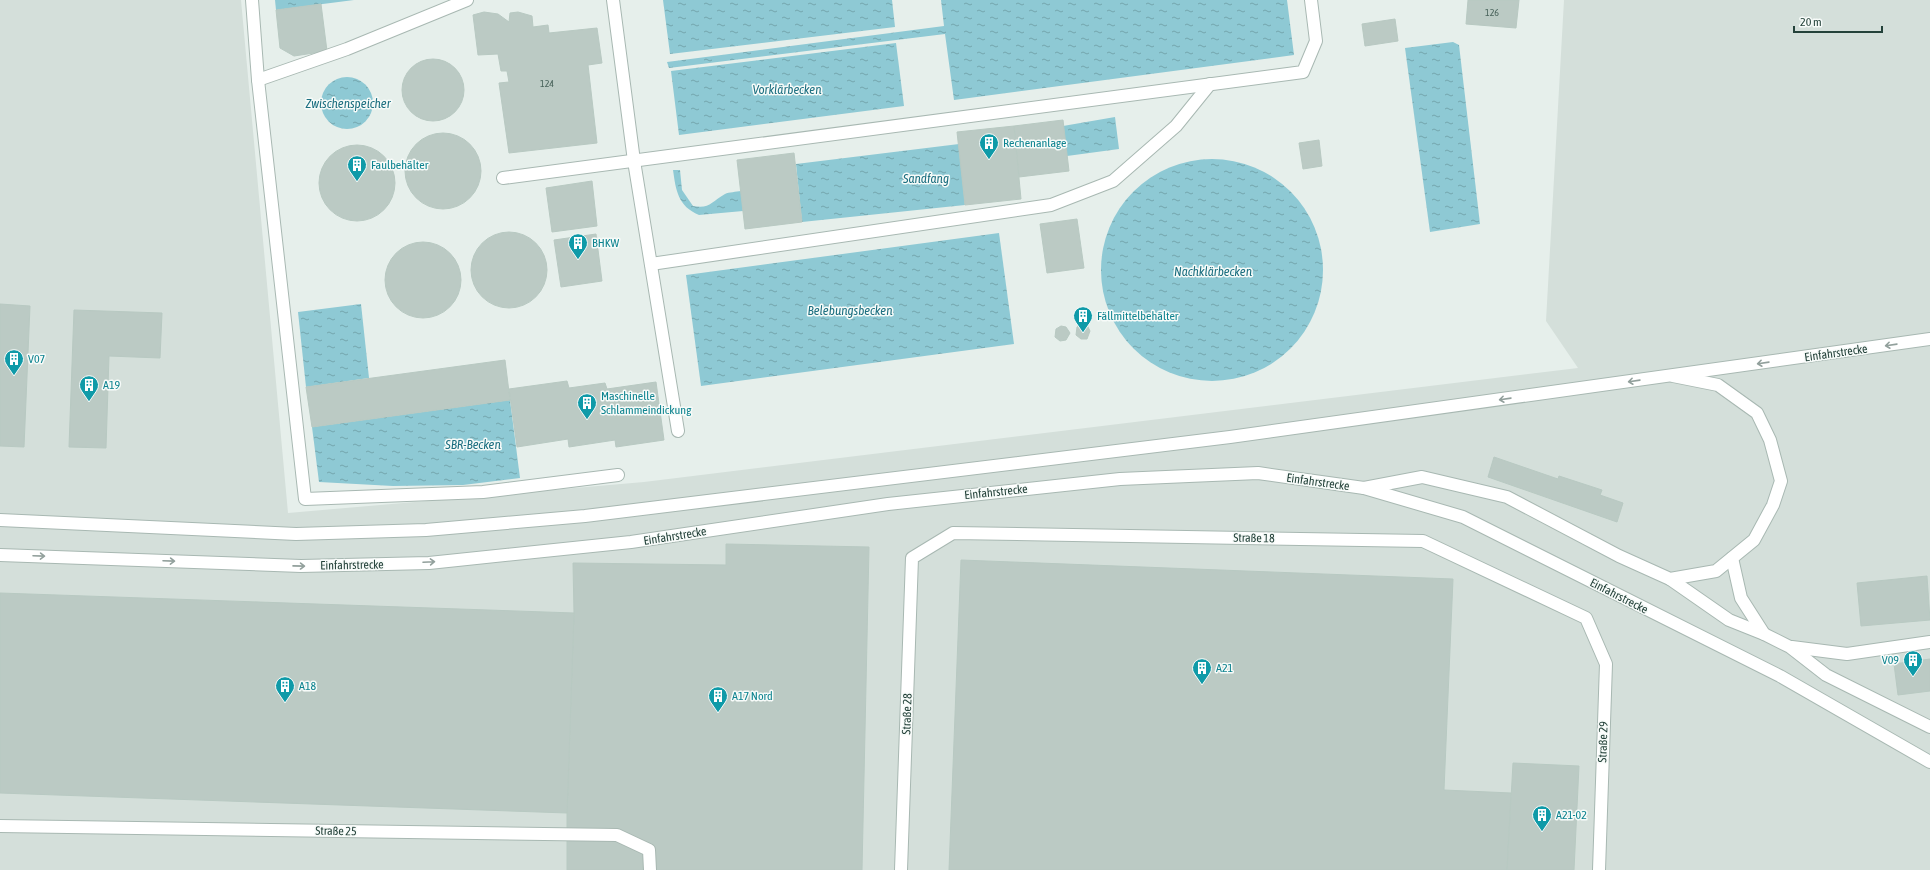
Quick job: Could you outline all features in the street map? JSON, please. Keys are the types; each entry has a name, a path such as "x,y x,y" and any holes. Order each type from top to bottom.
{"street":[{"path":"252,0 258,80 305,499 483,492 618,475"},
{"path":"258,80 347,49 467,0"},
{"path":"613,0 634,161 678,431"},
{"path":"503,178 1303,72 1316,41 1311,0"},
{"path":"651,264 1051,205 1113,181 1176,126 1210,84"},
{"name":"Einfahrstrecke","path":"0,520 296,534 426,530 585,516 1222,438 1930,339"},
{"path":"1669,376 1718,385 1757,413 1770,440 1781,481 1773,505 1754,540 1716,571 1670,579"},
{"name":"Einfahrstrecke","path":"0,555 301,566 429,563 631,542 888,504 1120,479 1258,473 1364,488 1463,518 1780,676 1930,762"},
{"path":"1364,488 1422,477 1507,497 1619,556 1670,579 1729,620 1790,646 1826,675 1930,728"},
{"name":"Straße 18","path":"912,558 953,533 1423,540 1586,618"},
{"name":"Straße 28","path":"901,870 912,558"},
{"path":"1732,558 1741,598 1764,634"},
{"name":"Straße 29","path":"1586,618 1606,664 1600,870"},
{"path":"1790,646 1847,654 1930,642"},
{"name":"Straße 25","path":"0,826 617,835 649,850 650,870"}],"shaded area":[{"path":"0,0 241,0 288,513 644,482 1578,368 1546,321 1564,0 1930,0 1930,870 0,870"}],"water":[{"path":"275,0 354,0 276,10"},
{"path":"663,0 892,0 895,27 670,54"},
{"path":"941,0 1287,0 1294,55 954,100 945,34 669,68 667,62 944,26"},
{"path":"1453,42 1459,45 1480,224 1430,232 1405,48"},
{"name":"Vorklärbecken","path":"896,43 904,106 679,135 671,71"},
{"name":"Zwischenspeicher","path":"342,77 352,77 366,84 373,98 373,108 366,122 352,129 342,129 332,125 325,118 321,108 321,98 325,88 332,81"},
{"path":"1115,117 1119,149 1067,156 1063,126"},
{"name":"Sandfang","path":"959,144 965,205 802,222 796,164"},
{"name":"Nachklärbecken","path":"1212,159 1234,161 1264,172 1282,184 1298,200 1310,218 1318,238 1321,248 1323,270 1321,292 1310,322 1298,340 1282,356 1264,368 1244,376 1234,379 1212,381 1190,379 1160,368 1142,356 1126,340 1114,322 1106,302 1103,292 1101,270 1103,248 1114,218 1126,200 1142,184 1160,172 1180,164 1190,161"},
{"path":"673,170 680,170 682,190 693,206 707,206 725,194 741,191 743,211 699,215 692,211 686,207 679,197 675,185"},
{"name":"Belebungsbecken","path":"999,233 1014,344 701,386 686,275"},
{"path":"361,304 369,378 306,387 298,312"},
{"name":"SBR-Becken","path":"510,400 520,478 463,485 393,486 319,482 312,427"}],"building":[{"path":"1468,0 1519,0 1516,28 1466,24"},
{"path":"321,4 327,51 294,56 280,48 276,10"},
{"path":"484,12 498,14 509,22 510,13 518,12 532,16 533,27 548,25 549,33 597,28 602,63 588,65 597,143 509,153 499,83 509,82 507,71 501,71 498,54 478,55 473,15"},
{"path":"1395,19 1398,41 1365,46 1362,24"},
{"path":"433,59 450,64 455,68 459,73 464,90 459,107 455,112 450,116 433,121 416,116 411,112 407,107 402,90 407,73 411,68 416,64"},
{"path":"1063,120 1069,171 1019,177 1014,126"},
{"name":"Rechenanlage","path":"1014,126 1021,199 965,205 957,132"},
{"name":"Faulbehälter","path":"443,133 457,136 470,144 478,157 481,171 478,185 470,198 457,206 443,209 429,206 416,198 408,185 405,171 408,157 416,144 429,136"},
{"path":"1319,140 1322,166 1303,169 1299,143"},
{"name":"Faulbehälter","path":"357,145 372,148 384,156 392,168 395,183 392,198 384,210 372,218 357,221 342,218 330,210 322,198 319,183 322,168 330,156 342,148"},
{"path":"794,153 802,222 745,229 737,160"},
{"path":"592,181 597,226 552,232 546,188"},
{"path":"1077,219 1084,268 1047,273 1040,224"},
{"path":"509,232 524,235 536,243 544,255 547,270 544,285 536,297 524,305 509,308 494,305 482,297 474,285 471,270 474,255 482,243 494,235"},
{"name":"BHKW","path":"596,234 602,281 561,287 554,240"},
{"path":"423,242 437,245 450,253 458,266 461,280 458,294 450,307 437,315 423,318 409,315 396,307 388,294 385,280 388,266 396,253 409,245"},
{"name":"V07","path":"0,304 30,306 24,447 0,446"},
{"name":"A19","path":"74,310 162,313 160,358 109,356 106,448 69,447"},
{"name":"Fällmittelbehälter","path":"1082,324 1087,325 1090,331 1087,339 1081,339 1076,335 1077,327"},
{"name":"Fällmittelbehälter","path":"1061,326 1066,327 1070,333 1066,340 1060,341 1055,337 1056,329"},
{"path":"505,360 510,400 312,427 306,387"},
{"name":"Maschinelle Schlammeindickung","path":"567,381 569,388 605,383 607,389 656,382 664,440 616,447 615,440 569,447 568,439 517,447 509,389"},
{"path":"1494,457 1558,479 1559,476 1602,490 1600,495 1623,503 1617,522 1488,477"},
{"name":"A17 Nord","path":"726,544 869,547 862,870 567,870 567,813 574,613 573,563 726,565"},
{"name":"A21","path":"961,560 1453,579 1444,790 1511,793 1507,870 949,870"},
{"path":"1927,576 1930,620 1861,626 1857,583"},
{"name":"A18","path":"0,593 574,613 567,813 0,793"},
{"name":"V09","path":"1930,659 1930,691 1898,695 1894,664"},
{"name":"A21-02","path":"1513,763 1579,766 1574,870 1507,870"}],"place":[{"name":"Rechenanlage","path":"989,160"},
{"name":"Faulbehälter","path":"357,182"},
{"name":"BHKW","path":"578,260"},
{"name":"Fällmittelbehälter","path":"1083,333"},
{"name":"V07","path":"14,376"},
{"name":"A19","path":"89,402"},
{"name":"Maschinelle Schlammeindickung","path":"587,420"},
{"name":"V09","path":"1913,677"},
{"name":"A21","path":"1202,685"},
{"name":"A18","path":"285,703"},
{"name":"A17 Nord","path":"718,713"},
{"name":"A21-02","path":"1542,832"}]}
